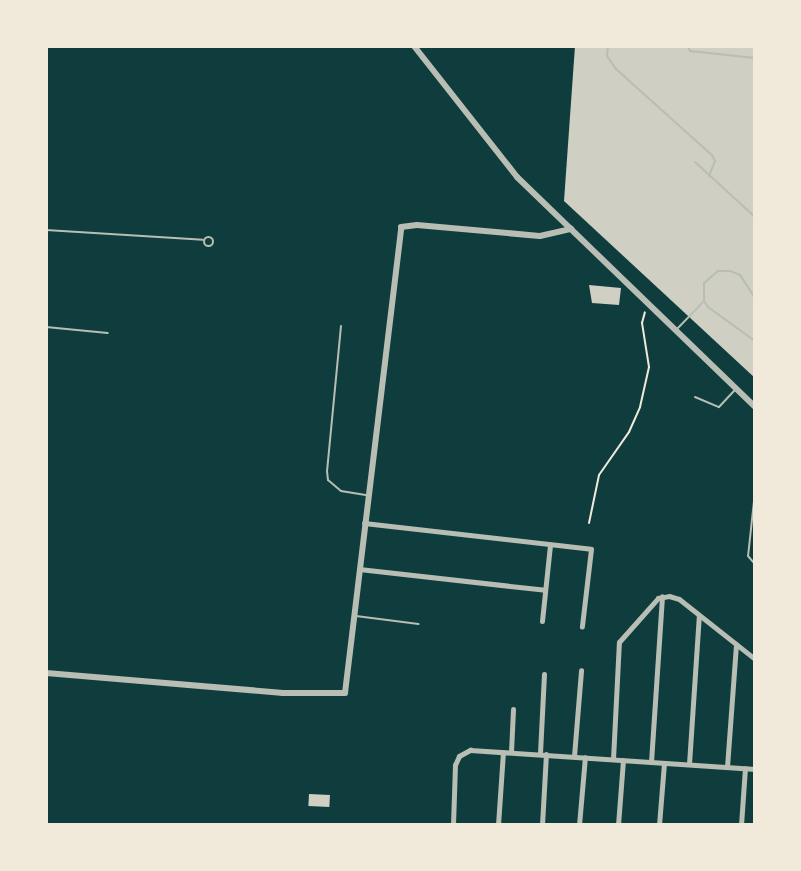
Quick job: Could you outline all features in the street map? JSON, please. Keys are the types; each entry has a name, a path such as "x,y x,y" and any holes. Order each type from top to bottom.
{"street":[{"path":"414,46 498,157 755,407"},
{"path":"46,673 340,696 348,690 367,495 401,227 409,224 540,236 571,229"},
{"path":"364,523 591,549 582,626"},
{"path":"542,621 550,545"},
{"path":"359,569 545,590"},
{"path":"662,596 679,599 755,659"},
{"path":"613,759 619,642 662,596"},
{"path":"651,762 662,596"},
{"path":"689,764 699,615"},
{"path":"727,767 736,644"},
{"path":"574,756 581,670"},
{"path":"542,825 544,674"},
{"path":"511,752 513,709"},
{"path":"453,825 459,756 470,750 755,769"},
{"path":"498,825 503,752"},
{"path":"579,825 585,757"},
{"path":"618,825 623,760"},
{"path":"659,825 664,763"},
{"path":"741,825 745,768"}],"lane":[{"path":"608,46 607,56 616,69 712,155 715,161 709,176"},
{"path":"688,46 690,51 755,58"},
{"path":"695,162 755,217"},
{"path":"46,230 203,240"},
{"path":"676,330 704,301 704,283 718,271 740,275 755,298"},
{"path":"704,301 755,341"},
{"path":"341,326 328,480 341,491 367,495"},
{"path":"46,327 108,333"},
{"path":"695,397 721,406 736,388"},
{"path":"755,492 748,556 755,564"},
{"path":"355,616 418,624"}],"path":[{"path":"589,523 599,475 629,432 640,407 649,367 642,323 648,304"}],"building":[{"path":"575,46 755,46 755,378 564,201"},
{"path":"589,285 621,288 619,305 592,303"},
{"path":"309,794 330,795 329,807 308,806"}]}
